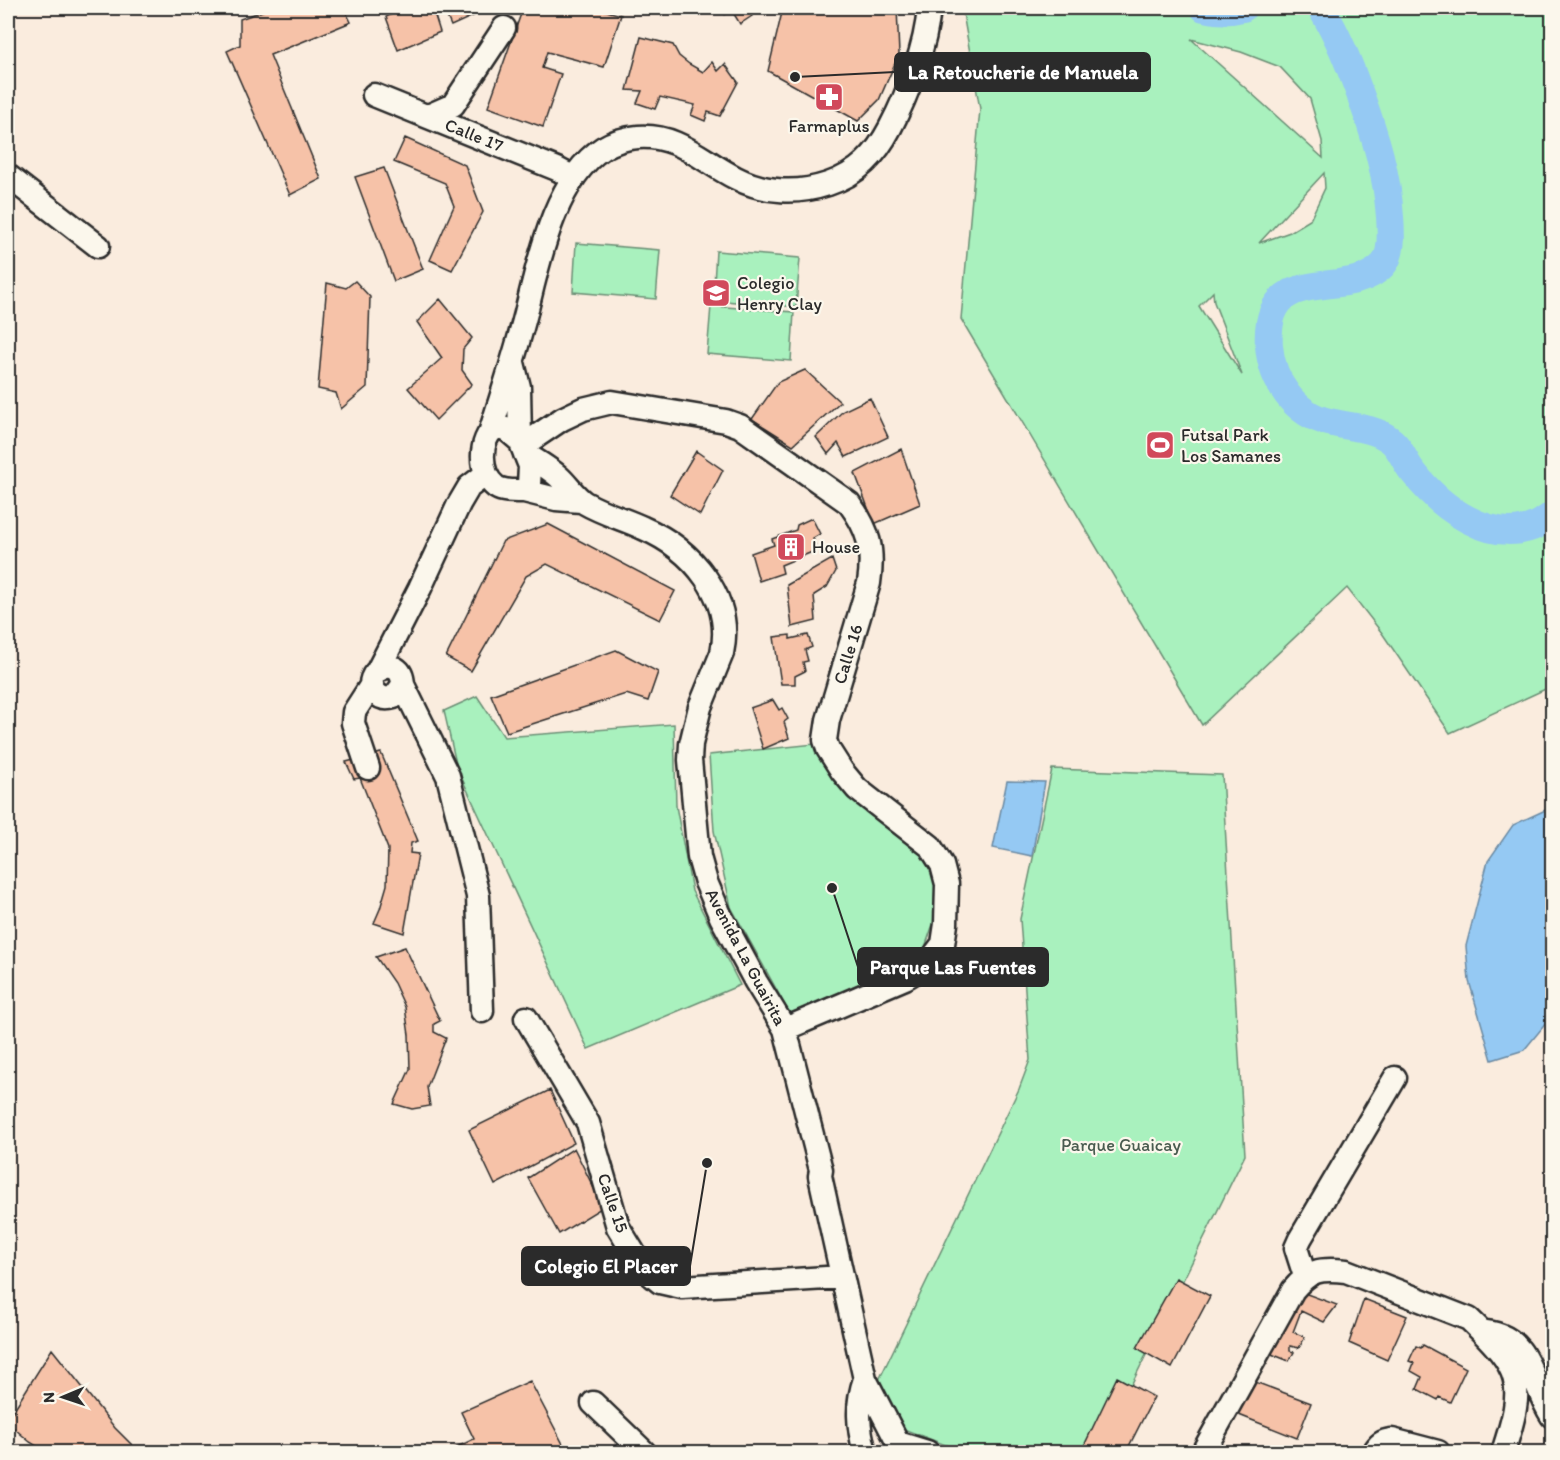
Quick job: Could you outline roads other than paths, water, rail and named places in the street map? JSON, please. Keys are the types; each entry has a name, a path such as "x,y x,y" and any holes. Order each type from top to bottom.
{"street":[{"path":"368,768 353,723 354,712 378,684 400,627 459,504 469,487 486,474 483,459 488,435 513,362 543,245 572,177 604,147 619,141 652,136 681,145 736,178 769,189 788,192 808,190 849,176 874,155 900,110 916,63 929,8"},
{"path":"428,116 453,105 504,28"},
{"name":"Calle 17","path":"374,95 572,177"},
{"path":"8,176 98,246"},
{"path":"513,362 519,387 523,447 530,466 531,477 524,491"},
{"name":"Calle 16","path":"523,447 562,419 583,409 612,402 726,421 740,426 849,503 868,534 872,566 869,583 828,720 825,740 842,771 857,789 930,846 942,865 947,884 943,944 927,965 904,978 785,1029"},
{"name":"Avenida La Guairita","path":"491,430 496,427 506,429 523,447 558,476 581,501 609,516 644,528 693,561 704,574 717,597 723,618 724,640 718,663 700,707 691,744 690,760 698,848 706,882 721,917 756,982 785,1029 821,1170 820,1176 865,1379 903,1448"},
{"name":"Avenida La Guairita","path":"486,474 498,488 524,491 556,499 581,501"},
{"path":"400,627 402,680 448,776 478,896 482,1011"},
{"path":"378,684 394,697 402,680"},
{"name":"Calle 15","path":"526,1018 588,1123 618,1227 643,1268 660,1282 682,1287 842,1277"},
{"path":"1305,1276 1296,1248 1300,1239 1395,1078"},
{"path":"1203,1452 1293,1290 1305,1276 1325,1269 1346,1271 1468,1319 1482,1331 1509,1361 1516,1381 1516,1404 1506,1449"},
{"path":"1482,1331 1507,1337 1515,1344 1528,1364 1538,1391 1552,1416"},
{"name":"Avenida La Guairita","path":"865,1379 858,1404 861,1437 866,1452 876,1446 903,1448"},
{"path":"593,1403 644,1452"},
{"path":"1374,1452 1384,1441 1392,1440 1438,1452"},
{"path":"903,1448 927,1452"}],"water":[{"path":"1007,781 1045,782 1032,856 993,848"},
{"path":"1552,807 1552,1016 1524,1050 1492,1060 1469,981 1466,946 1488,861 1513,825"}],"waterway":[{"path":"1204,8 1213,10 1243,8"},
{"path":"1321,8 1347,61 1375,139 1386,185 1391,242 1383,265 1368,276 1293,292 1279,302 1271,319 1269,346 1280,383 1295,404 1316,418 1368,430 1389,439 1424,485 1452,510 1468,520 1485,527 1520,530 1537,525 1552,515"}],"place":[{"name":"La Retoucherie de Manuela","path":"795,77"},
{"name":"Farmaplus","path":"829,97"},
{"name":"Colegio Henry Clay","path":"716,293"},
{"name":"Futsal Park Los Samanes","path":"1160,445"},
{"name":"House","path":"791,547"},
{"name":"Parque Las Fuentes","path":"832,888"},
{"name":"Colegio El Placer","path":"707,1163"}],"park label":[{"name":"Parque Guaicay","path":"1121,1145"}]}
